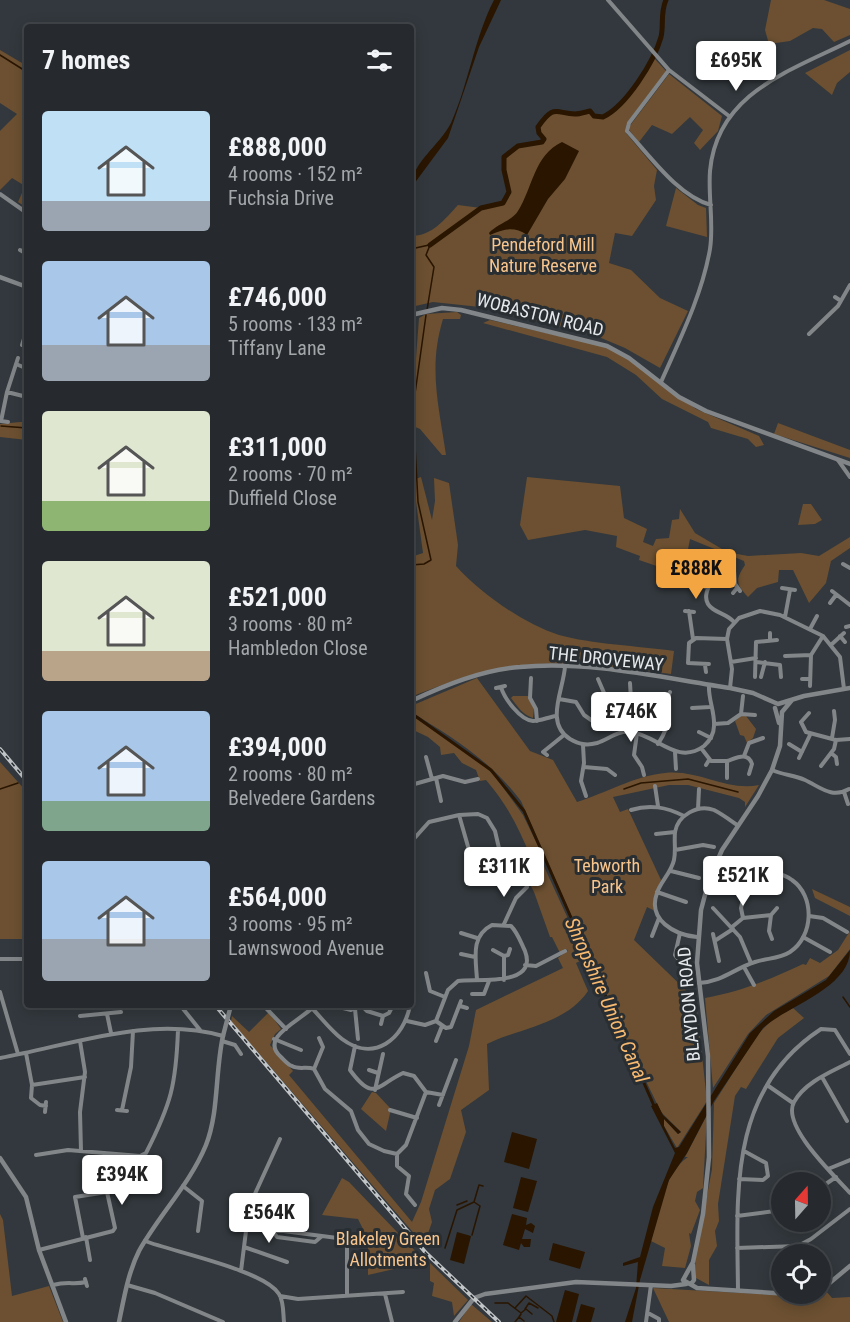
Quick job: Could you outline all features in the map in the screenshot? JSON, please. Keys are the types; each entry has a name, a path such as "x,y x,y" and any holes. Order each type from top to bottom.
{"street":[{"path":"608,0 669,70 729,116"},
{"path":"661,382 704,276 712,231 710,173 713,151 729,116 747,96 766,83 850,41"},
{"path":"669,70 629,123 627,131 651,160 698,202 711,206"},
{"path":"0,194 24,211"},
{"path":"20,250 24,252"},
{"path":"0,277 24,286"},
{"path":"809,334 841,301 850,285"},
{"path":"835,297 841,301"},
{"name":"WOBASTON ROAD","path":"414,314 442,308 461,310 595,342 629,358 679,397 706,411 850,464"},
{"path":"22,345 24,339"},
{"path":"8,422 1,421 18,358"},
{"path":"16,364 23,367"},
{"path":"7,392 24,396"},
{"path":"838,460 850,477"},
{"path":"700,558 692,585 708,586"},
{"path":"715,563 734,571 738,590 733,593"},
{"path":"843,564 850,568"},
{"path":"721,566 708,586 710,605 734,622"},
{"path":"782,588 793,590 785,616"},
{"path":"830,603 834,593 850,604"},
{"path":"687,662 689,644 693,639 689,611"},
{"path":"730,688 731,662 727,639 734,622 746,614 760,611 785,616 823,636 832,644 840,657 847,689 792,700 779,708"},
{"path":"810,629 817,616"},
{"path":"770,633 770,639"},
{"path":"832,644 842,635 845,642"},
{"path":"810,686 811,655 823,636"},
{"path":"693,639 727,639"},
{"path":"747,674 755,676 756,642 777,640"},
{"path":"785,656 792,658 811,655"},
{"path":"731,662 757,660 782,667 781,677"},
{"path":"679,662 707,665 706,672"},
{"path":"761,677 765,662"},
{"path":"565,666 556,716 564,735 583,745 599,742 616,733 637,733 675,752 686,753 701,748 711,738 714,724 710,707 709,685"},
{"name":"THE DROVEWAY","path":"414,700 454,682 498,670 565,666 730,688 765,699 779,708"},
{"path":"531,678 530,698 535,707 537,721"},
{"path":"604,681 597,679 608,702"},
{"path":"802,679 810,679"},
{"path":"630,683 631,700"},
{"path":"501,687 506,697 522,716 537,721 556,716"},
{"path":"664,706 670,692"},
{"path":"741,714 743,696"},
{"path":"600,712 608,702 650,698 664,706 670,714 670,724 658,744"},
{"path":"650,698 650,712"},
{"path":"559,699 575,701 579,709 594,722 598,720"},
{"path":"695,707 710,707"},
{"name":"BLAYDON ROAD","path":"689,1280 706,1189 710,1120 709,1084 698,983 697,937 703,900 716,864 737,825 750,809 772,770 780,746 779,708"},
{"path":"821,766 831,753 834,739 834,711"},
{"path":"809,713 801,722 805,731 810,735 850,739"},
{"path":"714,724 728,723 741,714 755,715"},
{"path":"699,732 711,738"},
{"path":"637,733 634,755 644,775"},
{"path":"756,734 757,740"},
{"path":"547,755 543,752 547,746 564,735"},
{"path":"799,758 810,735"},
{"path":"744,756 748,745 763,738"},
{"path":"789,744 802,752"},
{"path":"583,745 584,767 581,781 586,789 586,796"},
{"path":"701,748 709,760 718,763 744,756 751,760 754,769 749,774"},
{"path":"675,752 676,769"},
{"path":"831,753 836,758 837,764"},
{"path":"426,757 441,801"},
{"path":"706,765 709,760"},
{"path":"727,761 727,778"},
{"path":"584,767 611,768 615,775"},
{"path":"772,770 806,780 825,791 844,792 849,789"},
{"path":"414,784 434,778 448,777 465,782 478,779"},
{"path":"655,786 658,806"},
{"path":"698,809 699,789"},
{"path":"844,792 848,804"},
{"path":"631,810 658,806 684,816"},
{"path":"697,937 680,933 666,926 659,918 655,906 657,892 670,871 675,850 675,832 684,816 698,809 716,811 737,825"},
{"path":"414,839 429,822 459,814 478,814 490,822 495,831 501,857 495,870 484,872 473,864 459,814"},
{"path":"656,834 675,832"},
{"path":"675,850 703,845 714,847"},
{"path":"698,983 721,980 752,963 785,955 795,948 803,937 809,916 803,894 788,877 769,871 736,871 716,864"},
{"path":"670,871 699,878"},
{"path":"504,924 516,898 527,887"},
{"path":"743,918 741,908 745,890"},
{"path":"657,892 686,902"},
{"path":"713,908 740,937 752,963"},
{"path":"716,940 743,918 771,915 777,908"},
{"path":"771,915 772,936"},
{"path":"809,916 823,918 847,932"},
{"path":"652,936 659,918"},
{"path":"407,1021 425,1025 436,1021 445,998 455,982 504,980 518,973 525,965 526,955 517,933 511,926 504,924 487,927 477,938 475,957 477,980"},
{"path":"461,933 477,938"},
{"path":"680,933 675,955 686,969"},
{"path":"713,934 719,962"},
{"path":"803,937 830,952"},
{"path":"504,956 508,955 510,949"},
{"path":"494,950 504,956"},
{"path":"525,965 536,966 565,951"},
{"path":"461,954 475,957"},
{"path":"504,956 504,980"},
{"path":"0,959 24,959"},
{"path":"744,967 754,985"},
{"path":"426,973 430,991 445,998"},
{"path":"474,994 484,994 489,981"},
{"path":"0,992 18,1054"},
{"path":"436,1021 442,1026 451,1027 460,1004 467,1008"},
{"path":"182,1008 200,1030"},
{"path":"119,1322 127,1285 145,1241 200,1158 211,1129 217,1060 231,1008"},
{"path":"266,1008 286,1029"},
{"path":"274,1040 310,1008"},
{"path":"312,1008 340,1038 356,1046 381,1046 399,1034 407,1021 409,1008"},
{"path":"348,1008 355,1009 359,1028 358,1039"},
{"path":"364,1008 367,1013 383,1016 393,1008"},
{"path":"80,1016 121,1012"},
{"path":"107,1014 111,1033"},
{"path":"381,1024 383,1016"},
{"path":"436,1041 442,1026"},
{"path":"738,1290 739,1179 752,1111 767,1085 787,1059 821,1029 835,1030 850,1054"},
{"path":"0,1058 111,1033 178,1030 200,1030 235,1045 241,1054"},
{"path":"36,1155 68,1150 140,1156 146,1153 164,1118 173,1090 178,1030"},
{"path":"122,1110 131,1067 133,1031"},
{"path":"314,1069 323,1047 319,1038"},
{"path":"274,1040 301,1050"},
{"path":"274,1040 276,1053 290,1065 314,1069"},
{"path":"80,1041 85,1077 80,1112 81,1150"},
{"path":"356,1046 350,1070 364,1085 375,1090 383,1088 403,1073 414,1077 426,1092 443,1095"},
{"path":"26,1053 32,1085 31,1098 40,1105 46,1104 45,1112"},
{"path":"375,1090 383,1054"},
{"path":"439,1105 456,1060"},
{"path":"850,1062 807,1087 793,1103 791,1114 794,1123 828,1169 850,1193"},
{"path":"314,1069 325,1089 351,1111 358,1130 369,1144 397,1154"},
{"path":"369,1070 378,1073"},
{"path":"32,1085 85,1077"},
{"path":"822,1077 847,1120"},
{"path":"767,1085 793,1103"},
{"path":"415,1205 406,1194 409,1176 397,1166 397,1154 406,1145 426,1092"},
{"path":"390,1110 417,1118"},
{"path":"242,1271 249,1207 280,1139"},
{"path":"739,1179 763,1180 768,1176 766,1163 744,1151"},
{"path":"0,1158 26,1197 39,1250 66,1322"},
{"path":"828,1169 850,1160"},
{"path":"0,1173 8,1169"},
{"path":"831,1181 836,1178"},
{"path":"182,1185 202,1201 198,1231"},
{"path":"39,1250 85,1238 111,1232 115,1228 107,1192 75,1197 85,1238 90,1260"},
{"path":"737,1248 798,1246 811,1239 850,1209"},
{"path":"737,1216 771,1211"},
{"path":"252,1227 353,1239"},
{"path":"346,1239 347,1296"},
{"path":"145,1241 242,1271 272,1287 280,1296 284,1322"},
{"path":"244,1247 287,1262"},
{"path":"831,1282 850,1266"},
{"path":"455,1322 470,1302 482,1294 557,1283 671,1286 689,1280 705,1288 771,1292"},
{"path":"53,1286 67,1281 79,1284 86,1282"},
{"path":"127,1285 155,1293 223,1322"},
{"path":"646,1322 651,1285"},
{"path":"280,1296 298,1299 403,1292"},
{"path":"385,1294 392,1322"},
{"path":"648,1313 659,1319 659,1322"}],"green space":[{"path":"771,0 824,0 850,9 850,35 834,42 822,29 813,28 790,41 769,44 765,30"},
{"path":"0,50 24,64 24,185 12,178 0,190 0,131 17,114 0,103"},
{"path":"850,50 850,72 837,83 832,95 805,73"},
{"name":"Pendeford Mill Nature Reserve","path":"653,57 666,71 627,123 626,133 657,170 654,186 656,200 632,236 615,233 609,263 631,270 660,298 688,311 660,368 625,348 594,335 480,307 433,302 414,306 414,236 431,230 458,205 481,208 503,203 509,192 504,170 504,157 518,146 542,142 544,139 538,127 544,120 555,112 590,111 598,118 606,116 630,93"},
{"path":"669,74 722,116 718,131 700,150 694,143 703,130 690,117 672,134 652,125 639,142 630,131 629,127"},
{"path":"24,188 24,206 18,202"},
{"path":"676,188 698,205 706,208 707,237 666,226"},
{"path":"457,312 461,315 460,319 443,319 436,354 436,387 446,455 442,455 420,429 414,426 414,385 419,318 426,314"},
{"path":"490,320 607,347 628,359 696,409 759,436 764,445 756,447 748,439 711,428 708,422 662,399 636,375 607,357 483,323"},
{"path":"24,422 24,440 0,437 0,424"},
{"path":"778,423 850,450 850,458 774,434"},
{"path":"421,477 432,520 435,501 434,478 449,483 458,545 456,566 490,597 517,615 559,635 600,643 674,651 671,674 585,665 530,665 474,674 414,696 414,556 423,553 414,480"},
{"path":"527,477 620,486 624,518 647,529 643,542 653,546 656,539 669,538 672,520 679,519 680,509 695,533 727,552 748,556 801,553 819,556 850,537 850,548 831,561 826,583 809,603 793,570 779,570 778,582 757,588 748,597 738,582 745,565 744,561 690,539 683,575 639,560 640,556 616,547 617,536 585,530 528,540 520,525"},
{"path":"803,504 811,504 822,520 815,524 798,525"},
{"name":"Tebworth Park","path":"477,678 530,751 553,760 577,802 631,781 665,773 689,774 736,786 759,785 745,807 745,802 739,798 688,785 669,785 613,797 620,812 628,809 661,880 655,894 653,910 647,907 634,940 696,1000 707,1101 677,1148 664,1126 664,1119 678,1134 681,1132 661,1112 624,1036 521,801 484,762 414,714 414,705"},
{"path":"528,696 534,709 533,718 520,710 511,698"},
{"path":"741,716 746,716 756,729 753,738 747,743 744,736 740,735 735,721"},
{"path":"414,717 479,761 494,775 523,815 586,958 576,963 588,991 568,1011 555,1018 487,1044 489,1090 461,1110 466,1132 450,1179 435,1190 429,1209 432,1222 424,1245 231,1021 232,1016 249,1032 269,1012 281,1029 275,1034 270,1045 293,1071 289,1075 412,1222 421,1202 469,1046 476,1010 563,968 558,958 568,950 564,949 560,953 550,937 534,892 521,867 531,858 507,808 486,780 480,781 476,770 462,763 454,753 441,755 440,747 428,737 414,730"},
{"path":"0,762 24,789 24,939 0,939"},
{"path":"812,889 850,907 850,916 815,898"},
{"path":"850,931 850,949 829,976 766,1015 748,1034 713,1088 705,998 743,989 767,980 803,964 806,965 810,958 820,963 838,950"},
{"path":"793,1008 804,1018 778,1038 746,1089 741,1087 735,1096 718,1204 719,1221 715,1231 717,1246 709,1260 709,1285 696,1278 695,1260 712,1169 714,1103 757,1035 774,1018"},
{"path":"372,1092 376,1093 391,1109 386,1131 361,1109"},
{"path":"707,1115 703,1188 697,1192 695,1201 700,1210 691,1234 689,1233 691,1246 685,1268 662,1266 665,1248 651,1241 659,1207 673,1173 688,1157 685,1157"},
{"name":"Blakeley Green Allotments","path":"342,1178 349,1182 423,1259 403,1267 368,1275 368,1239 358,1219 322,1215"},
{"path":"0,1214 3,1220 12,1296 49,1286 63,1322 0,1322"},
{"path":"430,1263 468,1300 454,1316 452,1302 432,1296 434,1283 430,1281"},
{"path":"653,1288 771,1295 771,1304 831,1304 831,1297 850,1297 850,1322 669,1322"},
{"path":"471,1304 492,1322 459,1322"}],"shaded area":[{"path":"494,0 501,0 479,47 448,138 414,184 416,170 451,123"},
{"path":"562,142 579,151 565,179 548,199 527,235 518,230 509,229 490,235 492,230 516,214 545,155"},
{"path":"850,950 847,963 840,975 829,986 763,1028 714,1101 687,1153 669,1180 640,1280 632,1322 625,1322 636,1288 638,1262 623,1266 623,1263 640,1257 653,1207 675,1153 651,1106 657,1103 663,1115 681,1132 678,1134 664,1119 664,1126 675,1148 679,1147 750,1033 774,1011 826,980"},
{"path":"512,1132 537,1139 529,1169 504,1162"},
{"path":"521,1177 537,1181 528,1212 513,1208"},
{"path":"512,1214 527,1218 526,1225 531,1223 535,1226 533,1233 525,1229 522,1239 531,1239 530,1247 524,1247 521,1243 519,1250 503,1245"},
{"path":"457,1232 471,1236 464,1264 450,1260"},
{"path":"553,1243 585,1252 580,1269 549,1260"},
{"path":"565,1290 579,1294 572,1322 556,1322"},
{"path":"581,1304 595,1308 591,1322 576,1322"}],"waterway":[{"path":"430,245 481,208 503,203 509,192 504,170 504,157 518,146 542,142 544,139 538,127 548,115 555,112 575,114 590,111 594,116 603,117 621,103 646,70 657,47 662,32 666,0"},
{"path":"0,55 24,70"},
{"path":"414,248 429,245"},
{"path":"427,310 434,267 426,255 430,245"},
{"path":"414,401 426,315"},
{"path":"1,426 24,428"},
{"path":"414,427 418,502 431,560 424,564 414,565"},
{"name":"Shropshire Union Canal","path":"414,715 491,770 524,811 655,1108"},
{"path":"624,789 641,783 688,779 738,792"},
{"path":"0,789 18,783"},
{"path":"843,997 850,1007"},
{"path":"472,1235 480,1206 474,1202 479,1185 483,1186"},
{"path":"457,1205 467,1201"},
{"path":"445,1248 457,1210 474,1202"},
{"path":"515,1308 526,1296 552,1316 554,1322"},
{"path":"495,1303 508,1303 521,1313 526,1309 532,1314"},
{"path":"525,1309 529,1303 538,1308"},
{"path":"521,1314 519,1317 524,1321"},
{"path":"515,1322 519,1317"}],"railway":[{"path":"0,749 24,777"},
{"path":"218,1008 426,1253 499,1322"}]}
